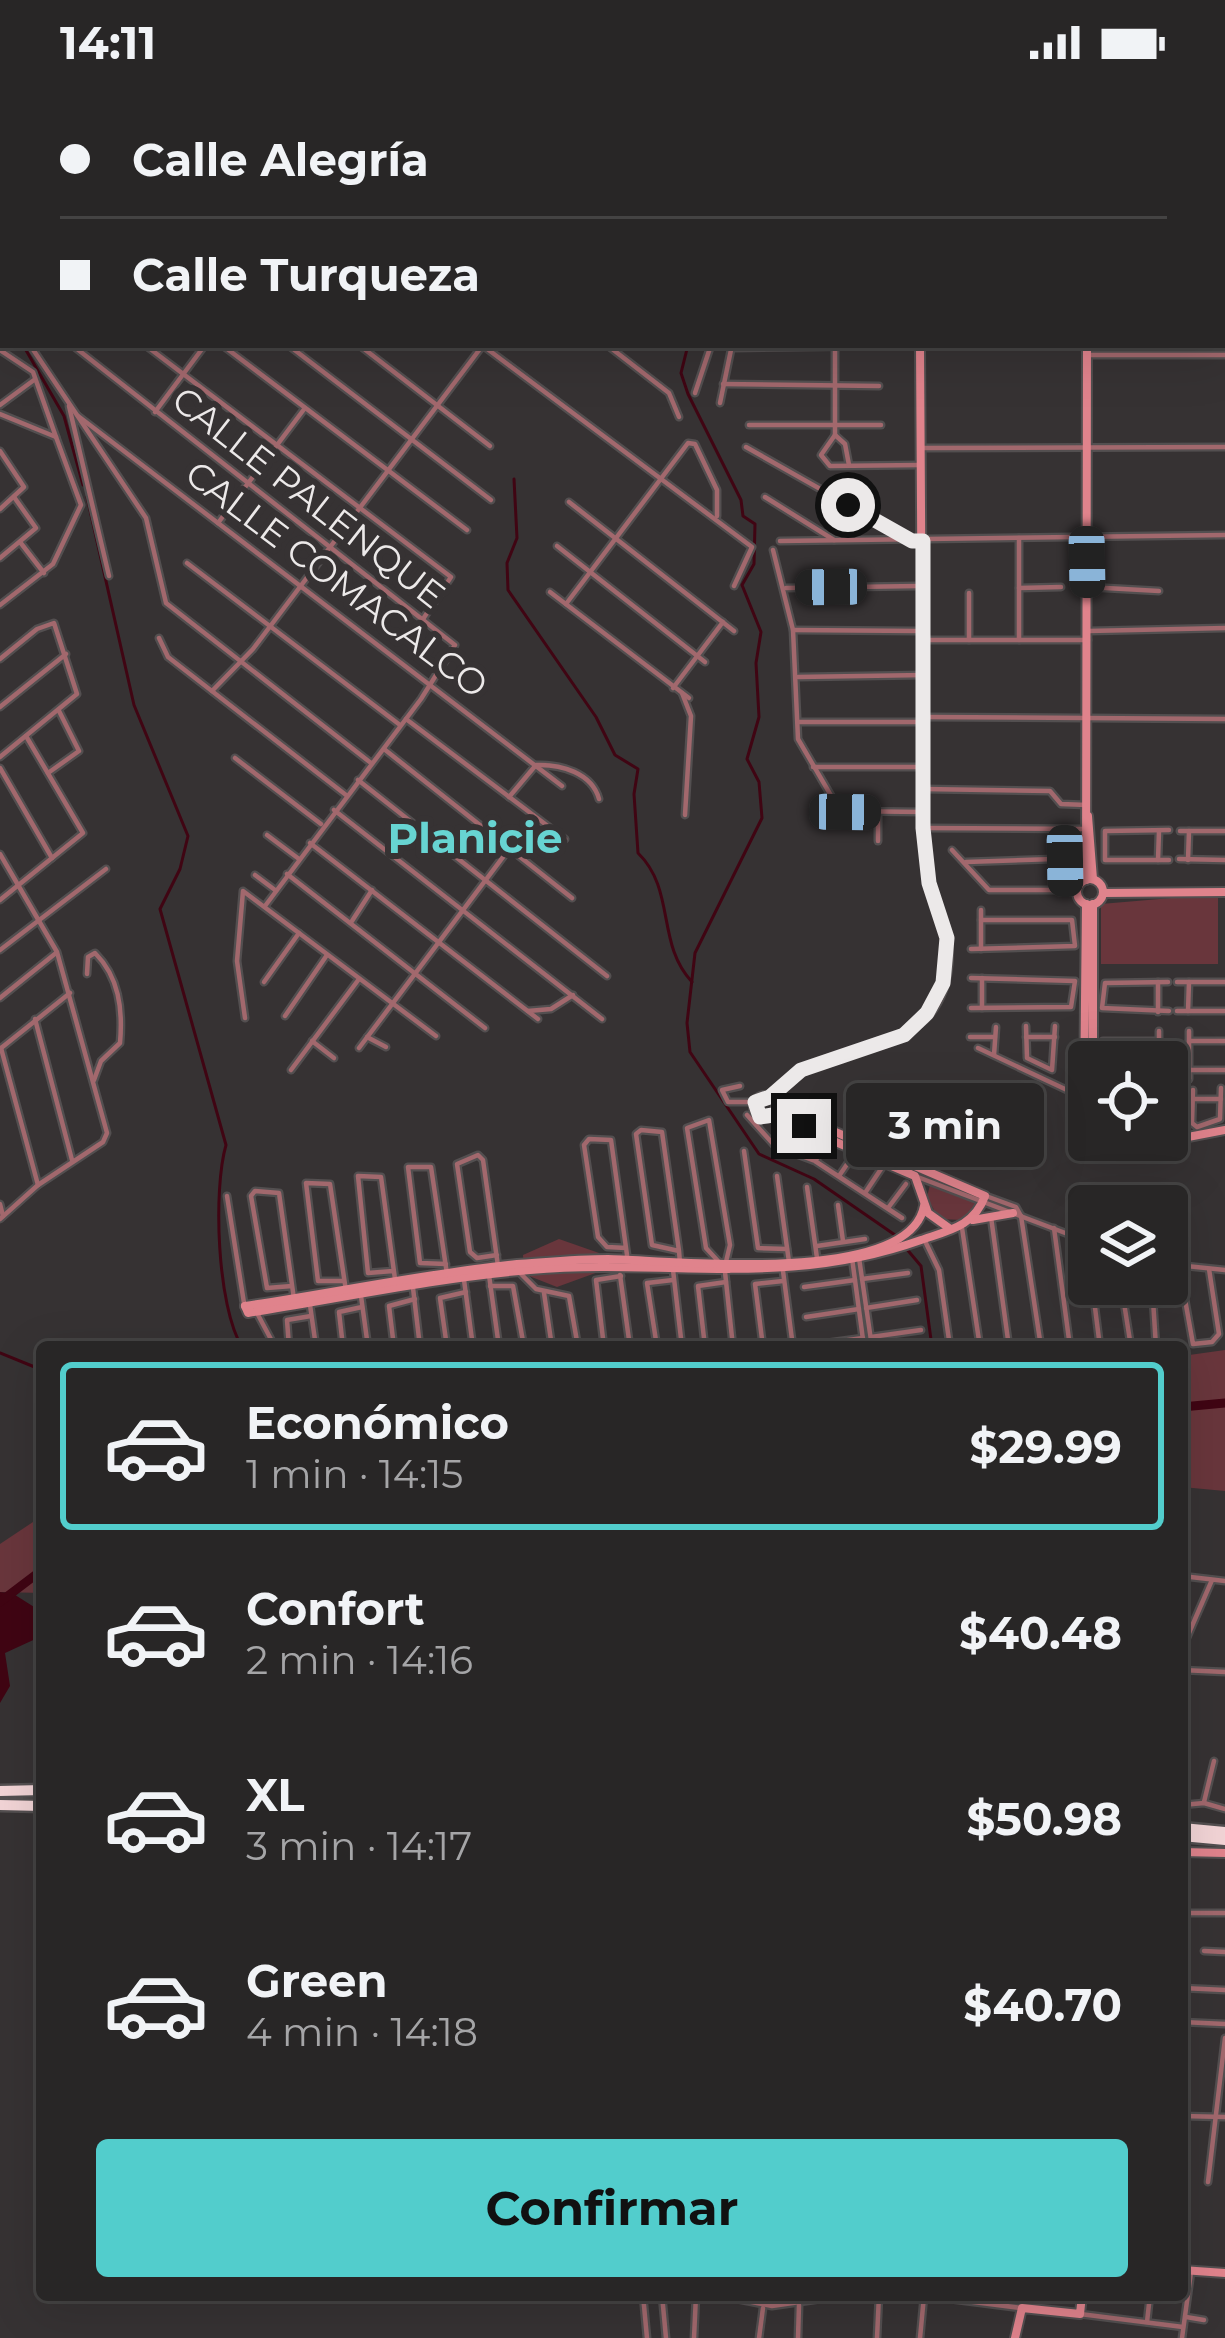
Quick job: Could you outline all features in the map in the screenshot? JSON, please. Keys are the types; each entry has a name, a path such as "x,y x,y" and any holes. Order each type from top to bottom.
{"highway":[{"path":"0,1791 36,1790"},
{"path":"0,1809 36,1809"},
{"path":"1188,1833 1225,1836"}],"street":[{"path":"32,348 146,518 161,597 370,763"},
{"name":"CALLE PALENQUE","path":"76,348 455,647 430,686"},
{"path":"149,348 452,579 423,619"},
{"path":"155,412 204,348"},
{"path":"226,348 467,530"},
{"path":"292,348 491,500"},
{"path":"363,348 490,446"},
{"path":"212,691 271,627 479,348"},
{"path":"481,348 754,549 734,586"},
{"path":"611,348 669,393 679,417"},
{"path":"695,393 710,348"},
{"path":"720,403 732,348"},
{"path":"835,348 835,435 823,446 822,460 836,467 922,465"},
{"path":"740,1086 722,1090 728,1102 770,1097 801,1070 904,1035 936,999 949,954 929,883 923,828 920,348"},
{"path":"0,350 36,379 81,506 44,573 0,605"},
{"path":"1096,1041 1090,904 1077,892 1090,880 1092,854 1088,835 1087,350 1225,356"},
{"path":"0,405 36,379"},
{"path":"723,384 879,386"},
{"path":"69,400 70,427 92,490 110,576"},
{"path":"218,524 305,408"},
{"path":"0,414 56,437"},
{"name":"CALLE COMACALCO","path":"78,416 562,786"},
{"path":"749,425 880,425"},
{"path":"835,435 845,444 849,465"},
{"path":"566,604 688,443 695,444 717,490 721,506 716,518"},
{"path":"746,447 918,541"},
{"path":"921,448 1225,448"},
{"path":"0,509 24,485 1,454"},
{"path":"79,492 92,490"},
{"path":"0,558 36,527 14,497"},
{"path":"764,497 834,540"},
{"path":"569,502 734,631"},
{"path":"780,541 1225,535"},
{"path":"1019,538 1019,640"},
{"path":"20,542 44,573"},
{"path":"557,546 705,662"},
{"path":"773,550 793,629 798,739 813,767 840,812 923,812"},
{"path":"187,563 565,839"},
{"path":"785,588 924,586"},
{"path":"1019,588 1061,587"},
{"path":"1088,587 1159,591"},
{"path":"0,591 7,600"},
{"path":"550,592 689,698"},
{"path":"968,593 969,640"},
{"path":"673,688 723,622"},
{"path":"0,659 39,627 57,626 77,694 0,757"},
{"path":"793,629 1019,640 1225,628"},
{"path":"159,638 168,657 346,795"},
{"path":"0,706 66,654"},
{"path":"797,677 924,675"},
{"path":"265,906 430,686"},
{"path":"682,693 691,716 685,815"},
{"path":"48,773 79,751 58,710"},
{"path":"797,722 1225,719"},
{"path":"0,900 82,834 26,736"},
{"path":"382,748 572,898"},
{"path":"235,758 323,825"},
{"path":"509,797 536,765 582,776 599,799"},
{"path":"813,767 924,767"},
{"path":"0,768 52,858"},
{"path":"358,780 607,976"},
{"path":"924,789 1050,790 1058,803 1088,810"},
{"path":"334,810 602,1018"},
{"path":"878,812 878,841"},
{"path":"358,1048 534,816"},
{"path":"923,828 1088,835"},
{"path":"1158,860 1159,830"},
{"path":"1102,893 1090,880 1092,854 1105,831 1169,830"},
{"path":"1180,831 1225,831"},
{"path":"1189,831 1189,860"},
{"path":"267,836 299,859"},
{"path":"310,843 538,1019"},
{"path":"952,850 989,890 1061,890 1065,861"},
{"path":"0,854 57,952 106,1137 2,1217"},
{"path":"962,862 1065,861 1092,854 1105,860 1169,860"},
{"path":"1179,860 1225,860"},
{"path":"0,950 106,869"},
{"path":"287,874 485,1028"},
{"path":"255,875 275,890"},
{"path":"351,922 372,890"},
{"path":"245,1018 237,961 242,891 436,1036"},
{"path":"971,949 1071,949 1090,904 1102,893 1225,892"},
{"path":"981,910 981,949"},
{"path":"981,920 1072,920 1089,966"},
{"path":"264,982 299,933"},
{"path":"0,998 57,952"},
{"path":"87,974 88,957 95,953 113,975 120,1042 101,1061 94,1080"},
{"path":"285,1016 327,955"},
{"path":"971,978 1072,978 1106,1012 1168,1011"},
{"path":"982,978 982,1008"},
{"path":"291,1070 359,980"},
{"path":"971,1008 1071,1007 1108,982 1168,982"},
{"path":"1158,982 1158,1012"},
{"path":"1177,982 1225,982"},
{"path":"1188,1011 1189,982"},
{"path":"38,1185 1,1048 70,993"},
{"path":"526,1011 551,1009 573,995"},
{"path":"1090,1041 1092,995"},
{"path":"1178,1011 1225,1011"},
{"path":"35,1019 72,1160"},
{"path":"1026,1026 1027,1058 1054,1069 1055,1026"},
{"path":"994,1055 996,1027"},
{"path":"1106,1041 1159,1041 1159,1031"},
{"path":"1189,1031 1189,1079"},
{"path":"367,1036 386,1047"},
{"path":"970,1037 995,1037"},
{"path":"1026,1037 1055,1037"},
{"path":"1189,1041 1225,1040"},
{"path":"313,1041 334,1058"},
{"path":"978,1048 1068,1090"},
{"path":"1034,1075 1039,1066"},
{"path":"1189,1070 1225,1070"},
{"path":"1188,1137 1220,1119 1221,1088"},
{"path":"1192,1090 1192,1125 1225,1130"},
{"path":"770,1097 775,1111 915,1176 929,1178"},
{"path":"1192,1099 1221,1099"},
{"path":"755,1102 759,1116 775,1111 1068,1233"},
{"path":"747,1115 763,1136 815,1161 902,1218"},
{"path":"704,1341 698,1286 724,1271 730,1245 713,1123 700,1121 687,1128 706,1248 716,1254 724,1271 732,1341"},
{"path":"679,1251 652,1245 636,1134 640,1130 662,1132 679,1251 682,1341"},
{"path":"787,1151 797,1134"},
{"path":"626,1248 612,1249 598,1237 584,1145 589,1138 610,1140 626,1248 622,1268 629,1341"},
{"path":"815,1161 825,1144"},
{"path":"744,1151 758,1248 787,1249"},
{"path":"498,1261 483,1160 478,1155 462,1158 457,1164 470,1252 516,1268 544,1292 569,1296 577,1341"},
{"path":"839,1176 852,1157"},
{"path":"865,1193 886,1161"},
{"path":"408,1167 431,1167 446,1269 420,1263 408,1167"},
{"path":"393,1271 368,1273 358,1176 380,1177 396,1287"},
{"path":"778,1176 792,1341"},
{"path":"915,1176 924,1206 936,1222 957,1227"},
{"path":"878,1250 914,1231 929,1178"},
{"path":"345,1286 330,1184 306,1183 318,1281 345,1286 396,1287 414,1294"},
{"path":"888,1209 906,1184"},
{"path":"807,1187 817,1258"},
{"path":"292,1286 267,1288 251,1196 255,1191 279,1193 294,1299"},
{"path":"227,1196 245,1312 362,1302"},
{"path":"972,1220 984,1199"},
{"path":"0,1204 2,1217"},
{"path":"838,1205 843,1242"},
{"path":"489,1281 516,1268 785,1271 924,1239 972,1220 1017,1215"},
{"path":"1017,1215 1040,1341"},
{"path":"991,1217 1008,1341"},
{"path":"957,1227 979,1341"},
{"path":"1054,1227 1069,1341"},
{"path":"816,1246 865,1239"},
{"path":"924,1239 939,1270 949,1341"},
{"path":"762,1341 754,1287 817,1258 855,1256"},
{"path":"855,1256 867,1341"},
{"path":"342,1341 339,1312 446,1269 498,1261"},
{"path":"1188,1267 1225,1270"},
{"path":"603,1341 596,1280 622,1268"},
{"path":"1184,1305 1188,1338 1193,1344 1212,1342 1219,1334 1209,1269"},
{"path":"656,1341 648,1282 676,1271"},
{"path":"804,1287 908,1273"},
{"path":"464,1280 472,1341"},
{"path":"393,1341 388,1306 464,1280 513,1286 523,1341"},
{"path":"489,1281 498,1341"},
{"path":"245,1306 345,1286"},
{"path":"446,1341 440,1298 466,1292"},
{"path":"544,1292 551,1341"},
{"path":"414,1294 419,1341"},
{"path":"806,1317 917,1300"},
{"path":"362,1302 367,1341"},
{"path":"310,1304 315,1341"},
{"path":"1095,1305 1099,1341"},
{"path":"1124,1305 1130,1341"},
{"path":"1153,1305 1156,1341"},
{"path":"256,1311 272,1341"},
{"path":"289,1341 287,1320 311,1316"},
{"path":"843,1341 922,1330"},
{"path":"1188,1577 1225,1581"},
{"path":"1188,1635 1212,1580"},
{"path":"1188,1670 1225,1672"},
{"path":"1204,1803 1214,1761"},
{"path":"1188,1804 1225,1809"},
{"path":"1188,1852 1225,1853"},
{"path":"1188,1913 1225,1912"},
{"path":"1204,1951 1225,1952"},
{"path":"1188,1988 1225,1990"},
{"path":"1188,2022 1225,2024"},
{"path":"1208,2182 1225,2038"},
{"path":"1188,2116 1225,2117"},
{"path":"1188,2270 1225,2273"},
{"path":"644,2301 647,2338"},
{"path":"663,2301 666,2338"},
{"path":"694,2338 696,2301"},
{"path":"744,2301 799,2305 815,2301"},
{"path":"877,2338 879,2301"},
{"path":"920,2338 922,2301"},
{"path":"974,2301 1184,2326"},
{"path":"1080,2314 1081,2301"},
{"path":"1147,2322 1149,2301"},
{"path":"1182,2338 1185,2301"},
{"path":"759,2338 763,2305"},
{"path":"798,2338 799,2305"},
{"path":"1015,2338 1022,2308"},
{"path":"1185,2317 1204,2320"}],"shaded area":[{"path":"1218,894 1218,964 1101,964 1101,904"},
{"path":"930,1185 978,1204 962,1220 939,1219 927,1197"},
{"path":"559,1239 599,1253 601,1271 557,1287 524,1274 523,1255"},
{"path":"1225,1350 1225,1491 1188,1488 1188,1355"},
{"path":"36,1520 36,1593 0,1592 0,1544"},
{"path":"0,1592 12,1593 36,1608 36,1639 5,1653 10,1686 0,1703"}],"waterway":[{"path":"25,348 64,416 83,485"},
{"path":"687,348 681,373 688,394 741,500 743,516 755,524 754,564 742,585 761,632 756,663 759,717 747,759 759,782 762,818 695,953 687,1023 690,1052 759,1154 814,1179 895,1235"},
{"path":"514,479 517,538 507,563 508,590 596,717 615,755 638,769 634,794 638,853 657,883 674,951 692,982"},
{"path":"87,497 134,705 188,836 180,869 160,909 226,1145 220,1248 227,1304 239,1341"},
{"path":"905,1247 921,1266 931,1341"},
{"path":"0,1353 36,1368"},
{"path":"1188,1406 1225,1403"},
{"path":"0,1602 36,1575"}],"district":[{"name":"Planicie","path":"475,838"}],"route":[{"path":"804,1126 773,1115 760,1117 755,1102 770,1097 801,1070 904,1035 936,999 949,954 929,883 923,828 923,541 912,541 848,505"}]}
